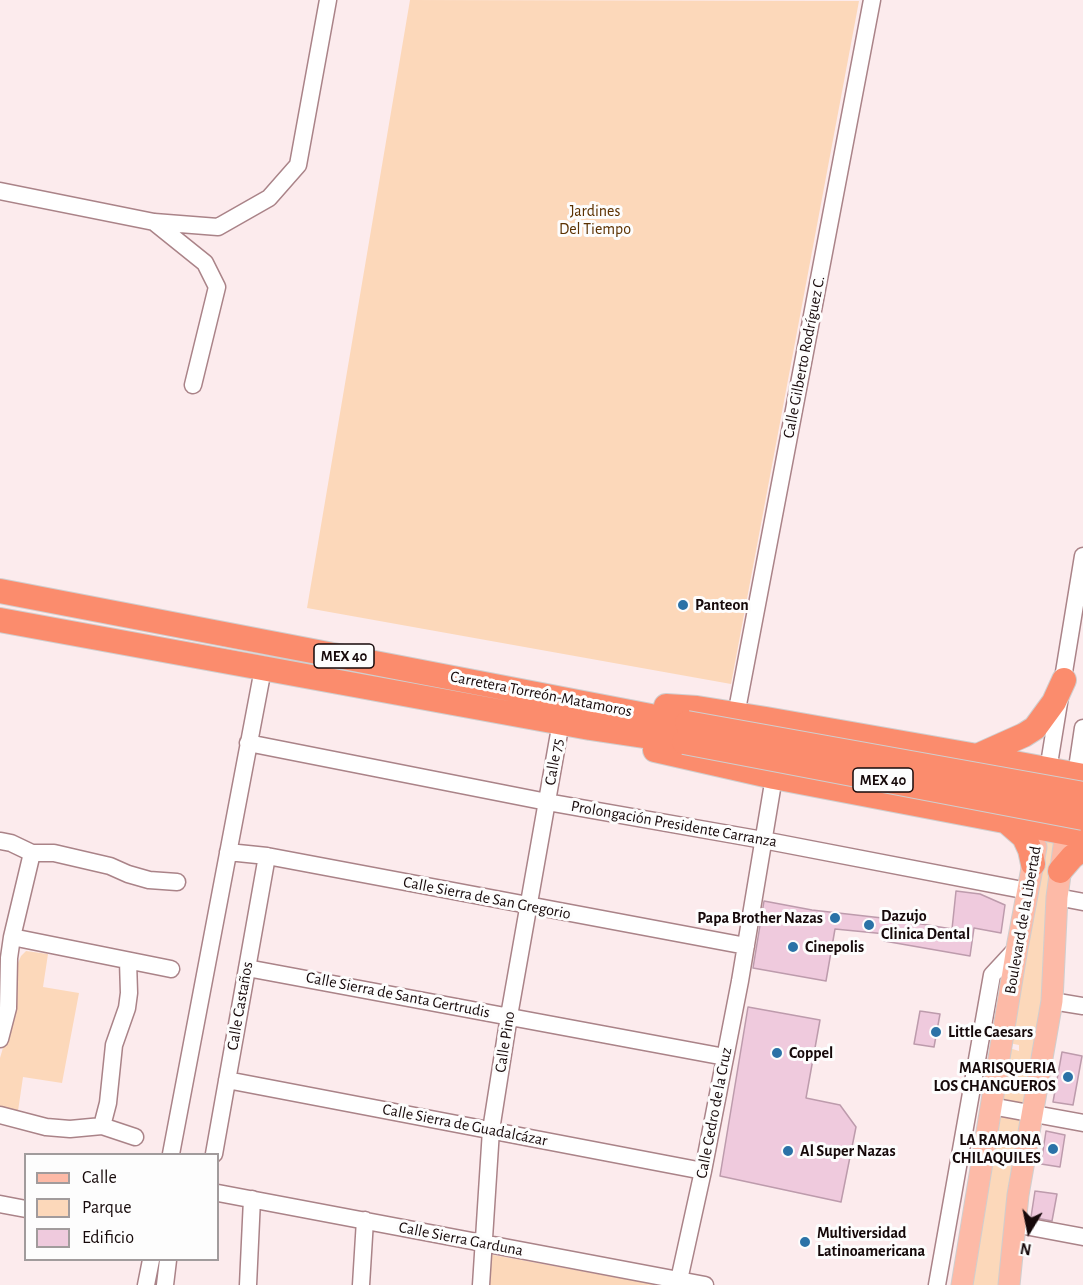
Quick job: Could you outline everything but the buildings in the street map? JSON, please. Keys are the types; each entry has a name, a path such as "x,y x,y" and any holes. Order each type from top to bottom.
{"highway":[{"name":"Carretera Torreón-Matamoros","path":"0,591 618,709 686,732 1081,782"},
{"name":"MEX 40","path":"6,618 263,669 590,728 686,732 1079,834"},
{"path":"984,757 1035,728 1046,715 1064,680"},
{"path":"618,709 675,706 736,715 984,757 1048,770 1081,782"},
{"path":"590,728 658,751 774,777 1001,822 1079,834 1072,857 1060,871"},
{"path":"984,757 1000,775 1004,794 999,812 1001,822 1024,837 1033,864"}],"main road":[{"name":"Boulevard de la Libertad","path":"962,1285 1048,770"},
{"path":"1079,834 1081,782"},
{"name":"Boulevard de la Libertad","path":"1009,1285 1014,1224 1052,1001 1060,871"}],"street":[{"path":"0,191 154,222 218,227 269,198 298,165 327,0"},
{"name":"Calle Gilberto Rodríguez C.","path":"736,715 872,0"},
{"path":"154,222 205,263 217,287 193,385"},
{"name":"Boulevard de la Libertad","path":"1048,770 1083,556"},
{"path":"171,1153 263,669"},
{"name":"Calle 75","path":"547,802 561,722"},
{"path":"1081,782 1083,728"},
{"name":"Prolongación Presidente Carranza","path":"248,743 547,802 763,840 1028,891"},
{"name":"Calle Cedro de la Cruz","path":"679,1280 703,1171 746,946 774,777"},
{"name":"Calle Pino","path":"481,1285 491,1130 547,802"},
{"path":"1,841 32,853 54,853 110,866 149,880 177,882"},
{"name":"Calle Sierra de San Gregorio","path":"228,852 267,856 746,946"},
{"path":"0,1039 12,937 32,853"},
{"name":"Calle Castaños","path":"214,1153 267,856"},
{"path":"1057,897 1083,902"},
{"path":"12,937 171,969"},
{"path":"937,1285 992,975 1017,948"},
{"path":"102,1126 108,1103 114,1045 127,1008 128,961"},
{"name":"Calle Sierra de Santa Gertrudis","path":"247,968 725,1057"},
{"path":"1052,1001 1083,1006"},
{"name":"Calle Sierra de Guadalcázar","path":"227,1080 703,1171"},
{"path":"991,1106 1083,1123"},
{"path":"0,1115 46,1127 70,1129 102,1126 135,1137"},
{"name":"Calle Sierra Garduna","path":"219,1193 705,1285"},
{"path":"248,1285 252,1199"},
{"path":"0,1204 24,1209"},
{"path":"361,1285 364,1220"},
{"path":"1014,1224 1083,1237"},
{"path":"146,1285 151,1261"},
{"path":"165,1285 168,1261"}],"green space":[{"name":"Jardines Del Tiempo","path":"410,0 859,1 731,684 307,608"},
{"path":"1043,834 1060,835 1040,1031 1031,1055 1001,1285 971,1285 1009,1048 1019,1051 1019,1045 1004,1042"},
{"path":"26,951 48,954 43,987 79,993 62,1083 23,1077 18,1111 0,1107 0,1058 14,1010 18,963"},
{"path":"488,1254 658,1285 487,1285"}],"place":[{"name":"Panteon","path":"683,605"},
{"name":"Papa Brother Nazas","path":"835,918"},
{"name":"Dazujo Clinica Dental","path":"869,925"},
{"name":"Cinepolis","path":"793,947"},
{"name":"Little Caesars","path":"936,1032"},
{"name":"Coppel","path":"777,1053"},
{"name":"MARISQUERIA LOS CHANGUEROS","path":"1068,1077"},
{"name":"LA RAMONA CHILAQUILES","path":"1053,1149"},
{"name":"Al Super Nazas","path":"788,1151"},
{"name":"Multiversidad Latinoamericana","path":"805,1242"}]}
